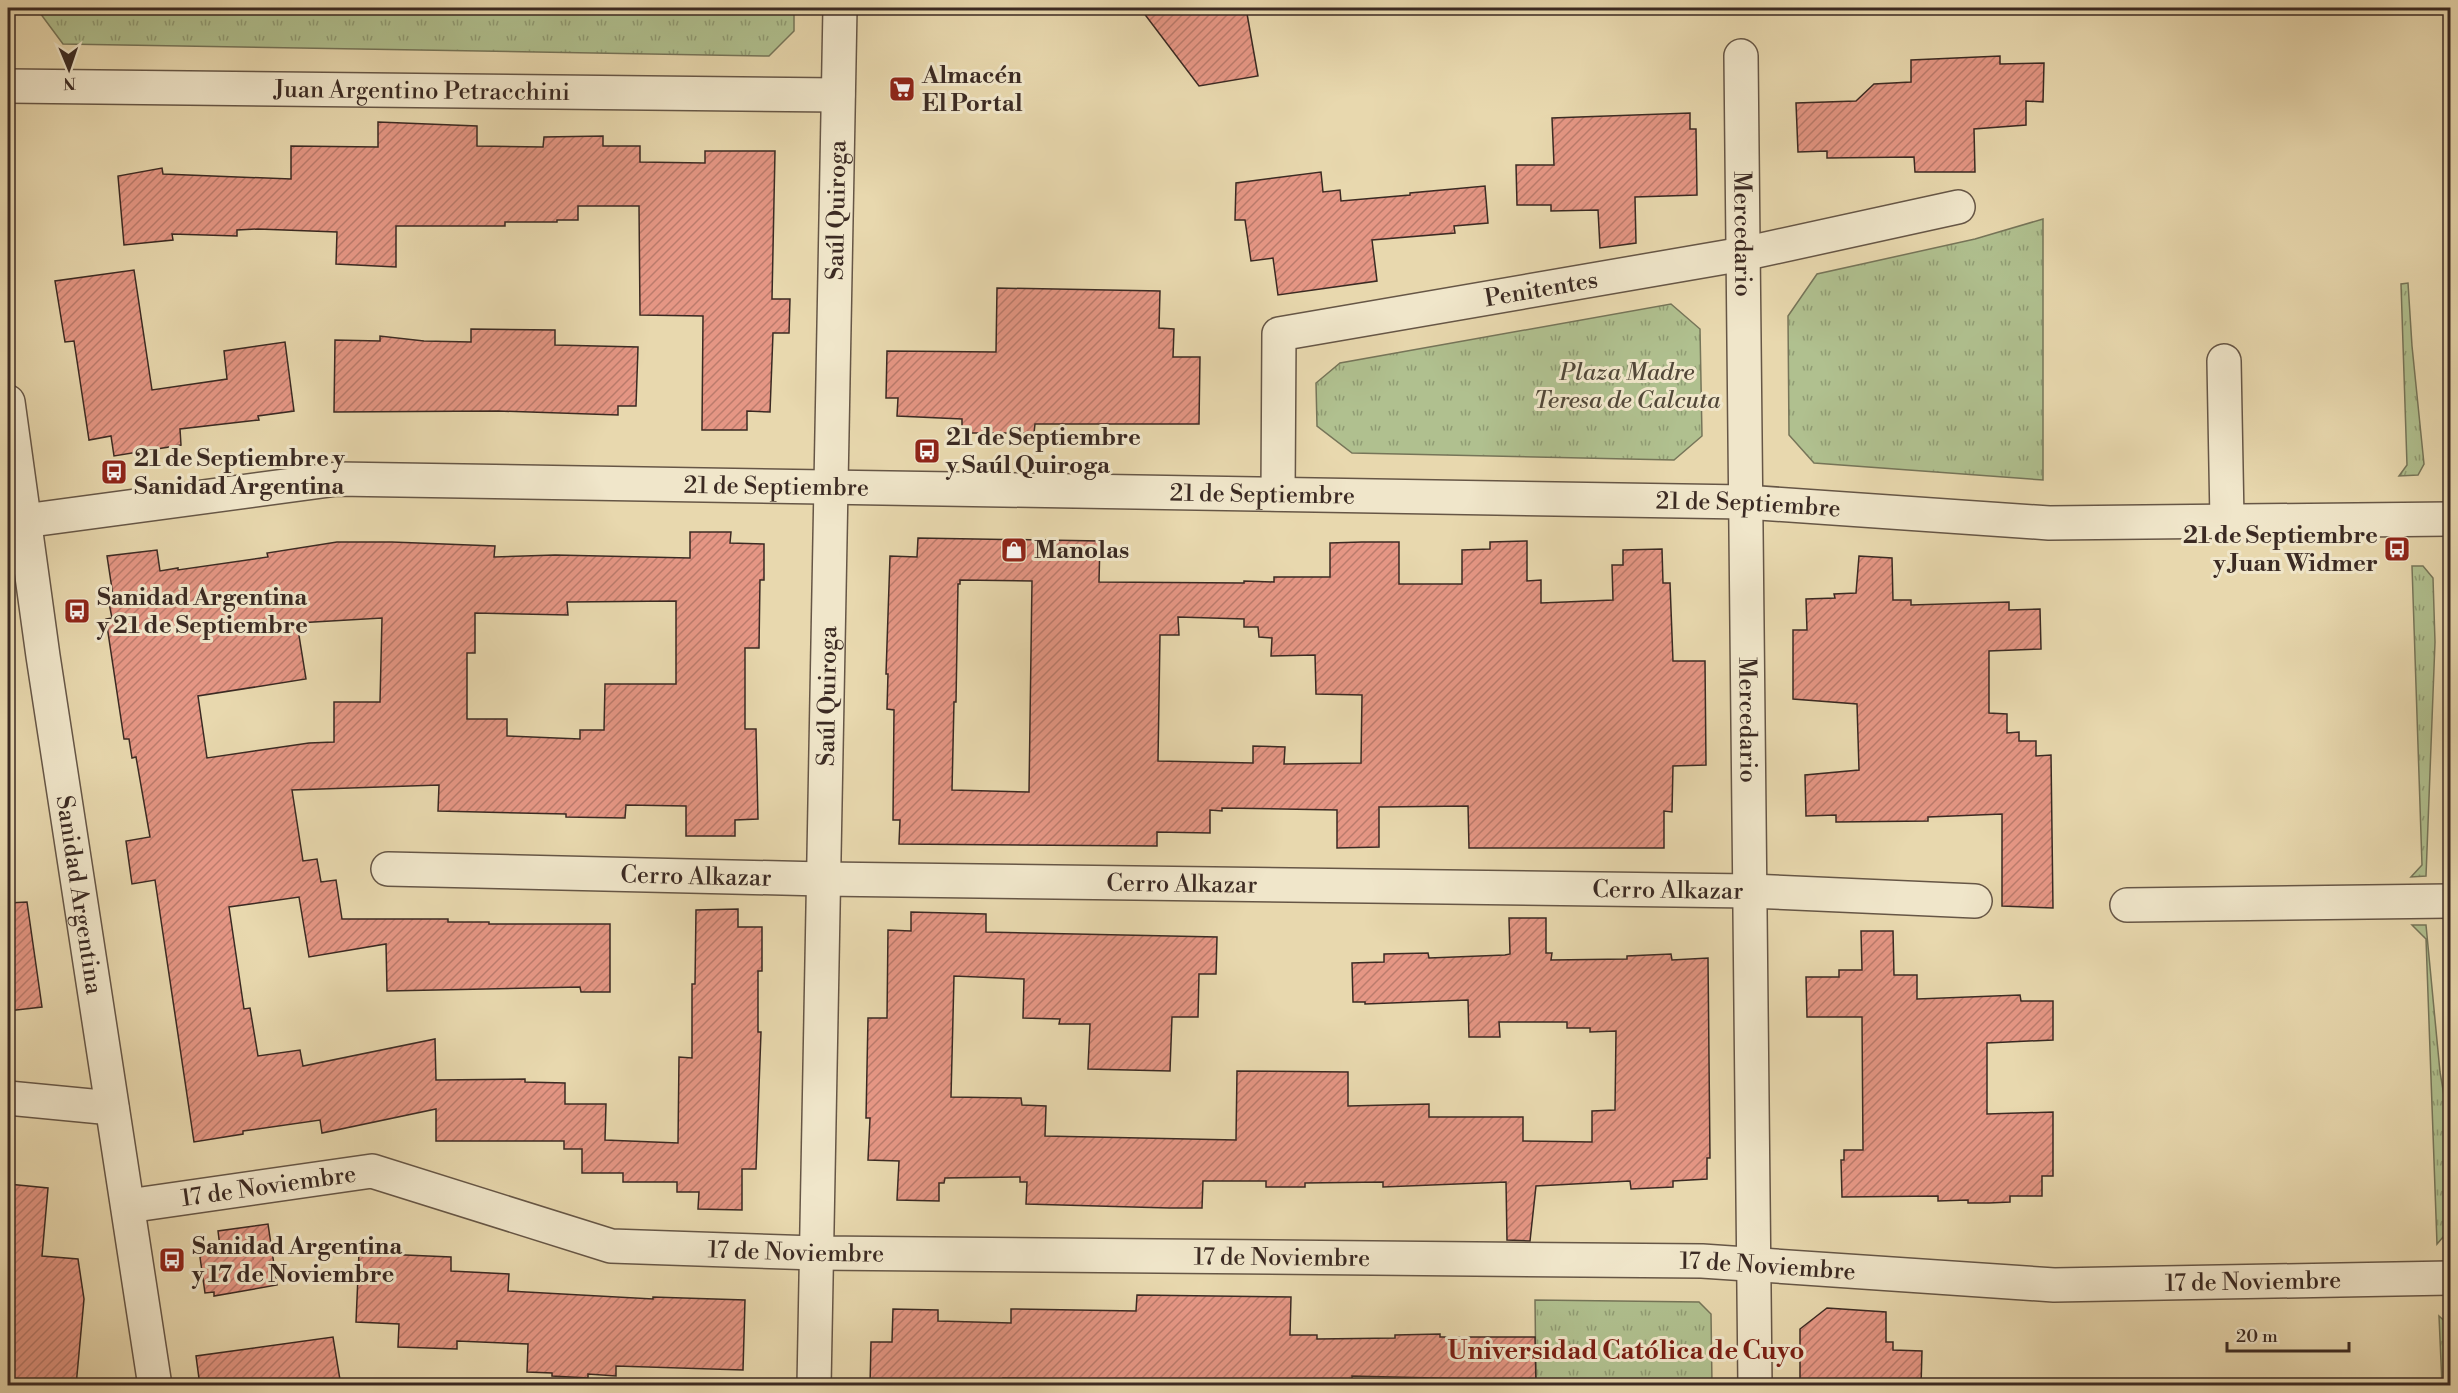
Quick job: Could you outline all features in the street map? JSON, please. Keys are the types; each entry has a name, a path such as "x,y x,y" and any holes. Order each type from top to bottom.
{"street":[{"name":"Saúl Quiroga","path":"814,1386 840,8"},
{"name":"Mercedario","path":"1741,56 1755,1386"},
{"name":"Juan Argentino Petracchini","path":"8,86 838,95"},
{"name":"Penitentes","path":"1278,494 1279,334 1743,254 1958,207"},
{"path":"2224,361 2227,520"},
{"name":"Sanidad Argentina","path":"8,402 16,523 128,1206 155,1386"},
{"name":"21 de Septiembre","path":"16,523 337,479 1745,502 2049,523 2451,519"},
{"name":"Cerro Alkazar","path":"388,869 823,879 1750,891 1975,901"},
{"path":"2127,905 2451,901"},
{"path":"8,1098 112,1108"},
{"name":"17 de Noviembre","path":"128,1206 372,1171 611,1246 816,1253 1678,1261 2054,1285 2451,1278"}],"green space":[{"path":"40,8 794,8 794,31 769,56 63,44 40,13"},
{"path":"2043,219 2043,480 1814,463 1789,435 1788,316 1817,274 1975,239"},
{"path":"2408,283 2424,464 2418,475 2399,476 2407,465 2401,284"},
{"name":"Plaza Madre Teresa de Calcuta","path":"1671,304 1700,329 1702,436 1674,460 1352,453 1317,426 1316,383 1340,363"},
{"path":"2412,566 2423,566 2433,578 2435,642 2426,876 2411,877 2422,865"},
{"path":"2412,925 2426,925 2440,1072 2450,1131 2450,1229 2437,1244 2426,939"},
{"path":"1535,1300 1699,1302 1711,1314 1712,1385 1536,1385"},
{"path":"2439,1316 2450,1326 2450,1385 2442,1385"}],"building":[{"path":"1140,8 1246,8 1258,76 1199,86"},
{"path":"2000,56 2000,64 2044,63 2043,102 2026,101 2026,125 1974,129 1975,172 1915,172 1914,157 1827,158 1827,151 1798,152 1796,103 1856,101 1874,84 1911,82 1911,60"},
{"path":"1690,113 1690,129 1696,129 1697,195 1635,197 1636,243 1600,248 1598,210 1551,211 1551,205 1517,205 1516,165 1554,165 1552,118"},
{"path":"378,122 477,126 477,146 543,147 544,137 603,136 603,146 640,146 640,162 705,163 705,151 775,151 772,299 790,299 789,333 773,333 770,412 747,411 747,430 702,430 703,316 640,315 639,206 578,206 578,220 557,220 557,222 505,222 505,226 396,226 396,267 336,264 337,232 237,230 237,236 172,234 173,240 124,245 118,176 162,168 163,174 291,179 291,146 378,147"},
{"path":"1321,172 1323,192 1340,190 1341,201 1485,186 1488,223 1454,226 1455,233 1372,240 1377,281 1278,295 1273,258 1251,261 1245,220 1235,220 1236,183"},
{"path":"134,270 152,390 227,379 224,351 285,342 294,411 258,416 259,420 180,429 181,445 114,456 111,436 89,440 74,341 65,342 55,281"},
{"path":"997,288 1160,291 1159,328 1174,329 1173,357 1200,357 1199,424 1035,424 1034,433 962,433 962,419 897,416 898,398 886,398 887,351 996,352"},
{"path":"471,329 555,330 555,345 638,347 636,406 618,406 618,415 498,411 334,412 335,340 380,341 380,336 424,341 471,342"},
{"path":"690,532 731,532 730,543 764,544 764,580 760,580 759,648 745,648 745,729 756,729 758,819 735,820 735,836 686,836 686,806 626,805 625,818 566,817 566,814 438,811 439,785 292,790 303,861 317,859 321,882 336,880 342,919 448,919 448,922 489,922 489,924 610,924 610,992 581,992 580,987 387,991 386,944 309,957 299,897 229,907 244,1009 250,1008 258,1056 300,1050 303,1066 435,1039 436,1080 525,1079 525,1082 565,1083 565,1104 606,1104 605,1140 678,1143 679,1057 692,1058 692,984 695,984 696,910 738,909 738,927 762,927 762,971 758,971 758,1032 761,1032 756,1169 742,1169 742,1210 698,1209 699,1192 677,1192 677,1182 623,1182 623,1173 582,1173 582,1149 564,1149 564,1141 436,1141 436,1109 322,1133 320,1120 243,1131 243,1134 194,1142 155,880 132,884 126,841 150,837 136,757 132,758 129,739 124,739 106,619 112,618 109,603 114,602 107,556 157,550 160,571 268,557 267,553 337,542 392,542 495,546 494,557 555,555 690,558","holes":["676,601 676,684 605,684 604,730 580,730 580,739 507,736 507,719 467,719 467,653 475,653 475,613 568,615 567,602","382,618 380,702 334,702 334,742 309,743 207,758 198,696 306,679 297,623"]},
{"path":"918,538 1100,541 1099,582 1244,583 1244,581 1274,582 1274,577 1330,577 1330,543 1399,542 1399,584 1462,584 1462,550 1490,549 1490,542 1527,541 1527,581 1541,580 1541,603 1613,600 1612,565 1623,565 1623,550 1662,549 1663,583 1670,583 1673,661 1705,661 1706,765 1673,766 1672,812 1664,811 1664,848 1469,848 1468,806 1379,807 1379,847 1337,848 1337,810 1222,808 1222,811 1210,810 1210,833 1157,832 1157,846 899,844 900,820 893,820 894,710 887,709 890,556 917,557","holes":["960,580 1032,581 1029,792 952,790 958,584","1178,617 1244,619 1244,627 1258,627 1259,637 1272,638 1271,656 1315,655 1316,694 1362,695 1361,763 1284,764 1285,747 1253,746 1253,763 1158,761 1160,635 1179,635"]},
{"path":"1859,556 1892,558 1893,600 1911,600 1911,605 2009,602 2009,610 2040,609 2041,649 1989,651 1989,713 2007,714 2007,733 2019,732 2019,741 2036,741 2036,756 2051,755 2053,908 2002,906 2002,814 1928,817 1928,821 1836,822 1836,815 1806,816 1805,775 1859,770 1857,704 1793,699 1793,630 1807,630 1806,599 1835,598 1834,594 1856,593"},
{"path":"27,902 42,1007 8,1011 8,903"},
{"path":"911,912 986,914 986,932 1217,937 1216,974 1199,974 1198,1017 1172,1017 1170,1071 1088,1069 1090,1024 1059,1024 1060,1019 1023,1018 1024,979 954,976 951,1097 1021,1098 1022,1105 1046,1106 1045,1136 1236,1140 1237,1071 1348,1072 1348,1106 1429,1104 1429,1117 1523,1117 1523,1141 1592,1142 1592,1111 1615,1110 1616,1031 1590,1032 1590,1028 1567,1028 1567,1022 1499,1022 1500,1037 1469,1037 1468,1000 1365,1004 1365,1002 1353,1002 1352,963 1384,962 1384,954 1428,953 1429,958 1510,954 1509,918 1546,918 1546,953 1552,953 1551,960 1627,959 1627,956 1671,954 1672,960 1708,958 1710,1158 1707,1158 1707,1179 1673,1181 1673,1187 1631,1189 1630,1181 1536,1186 1530,1241 1507,1240 1506,1182 1383,1187 1383,1182 1305,1183 1305,1187 1266,1187 1266,1181 1203,1181 1202,1208 1169,1208 1026,1204 1027,1182 1020,1182 1020,1177 945,1178 944,1183 939,1183 939,1201 897,1200 899,1161 868,1160 870,1118 866,1118 868,1018 887,1018 888,930 911,931"},
{"path":"1861,931 1893,931 1894,975 1917,975 1917,999 2020,995 2021,1001 2053,1001 2053,1040 1987,1043 1987,1114 2053,1112 2053,1176 2042,1176 2042,1196 2010,1196 2010,1202 1989,1203 1968,1203 1968,1200 1938,1201 1938,1196 1842,1197 1841,1160 1844,1160 1844,1150 1863,1150 1862,1017 1807,1017 1806,977 1839,977 1839,970 1862,970"},
{"path":"8,1184 48,1188 42,1256 78,1259 84,1299 76,1386 8,1386"},
{"path":"268,1224 277,1285 214,1296 214,1292 205,1293 199,1250 220,1247 218,1231"},
{"path":"359,1253 451,1257 451,1271 509,1274 508,1291 653,1299 653,1297 745,1300 743,1370 616,1366 616,1376 588,1374 588,1378 552,1376 552,1373 527,1372 528,1344 457,1341 457,1349 398,1347 399,1324 356,1322"},
{"path":"1137,1295 1291,1297 1290,1335 1317,1335 1317,1339 1395,1338 1395,1335 1440,1334 1440,1337 1535,1337 1536,1386 1474,1386 1474,1379 1352,1376 1352,1386 1253,1386 1253,1382 1003,1378 1003,1386 870,1386 871,1342 892,1342 893,1309 938,1310 938,1321 1011,1323 1011,1309 1136,1311"},
{"path":"1827,1308 1886,1312 1886,1342 1893,1342 1893,1350 1922,1351 1921,1386 1800,1386 1800,1329"},
{"path":"333,1337 341,1386 200,1386 196,1356"}],"place":[{"name":"Almacén El Portal","path":"902,89"},
{"name":"21 de Septiembre y Saúl Quiroga","path":"927,451"},
{"name":"21 de Septiembre y Sanidad Argentina","path":"114,472"},
{"name":"21 de Septiembre y Juan Widmer","path":"2397,549"},
{"name":"Manolas","path":"1014,550"},
{"name":"Sanidad Argentina y 21 de Septiembre","path":"77,611"},
{"name":"Sanidad Argentina y 17 de Noviembre","path":"172,1260"}],"district":[{"name":"Universidad Católica de Cuyo","path":"1626,1350"}]}
